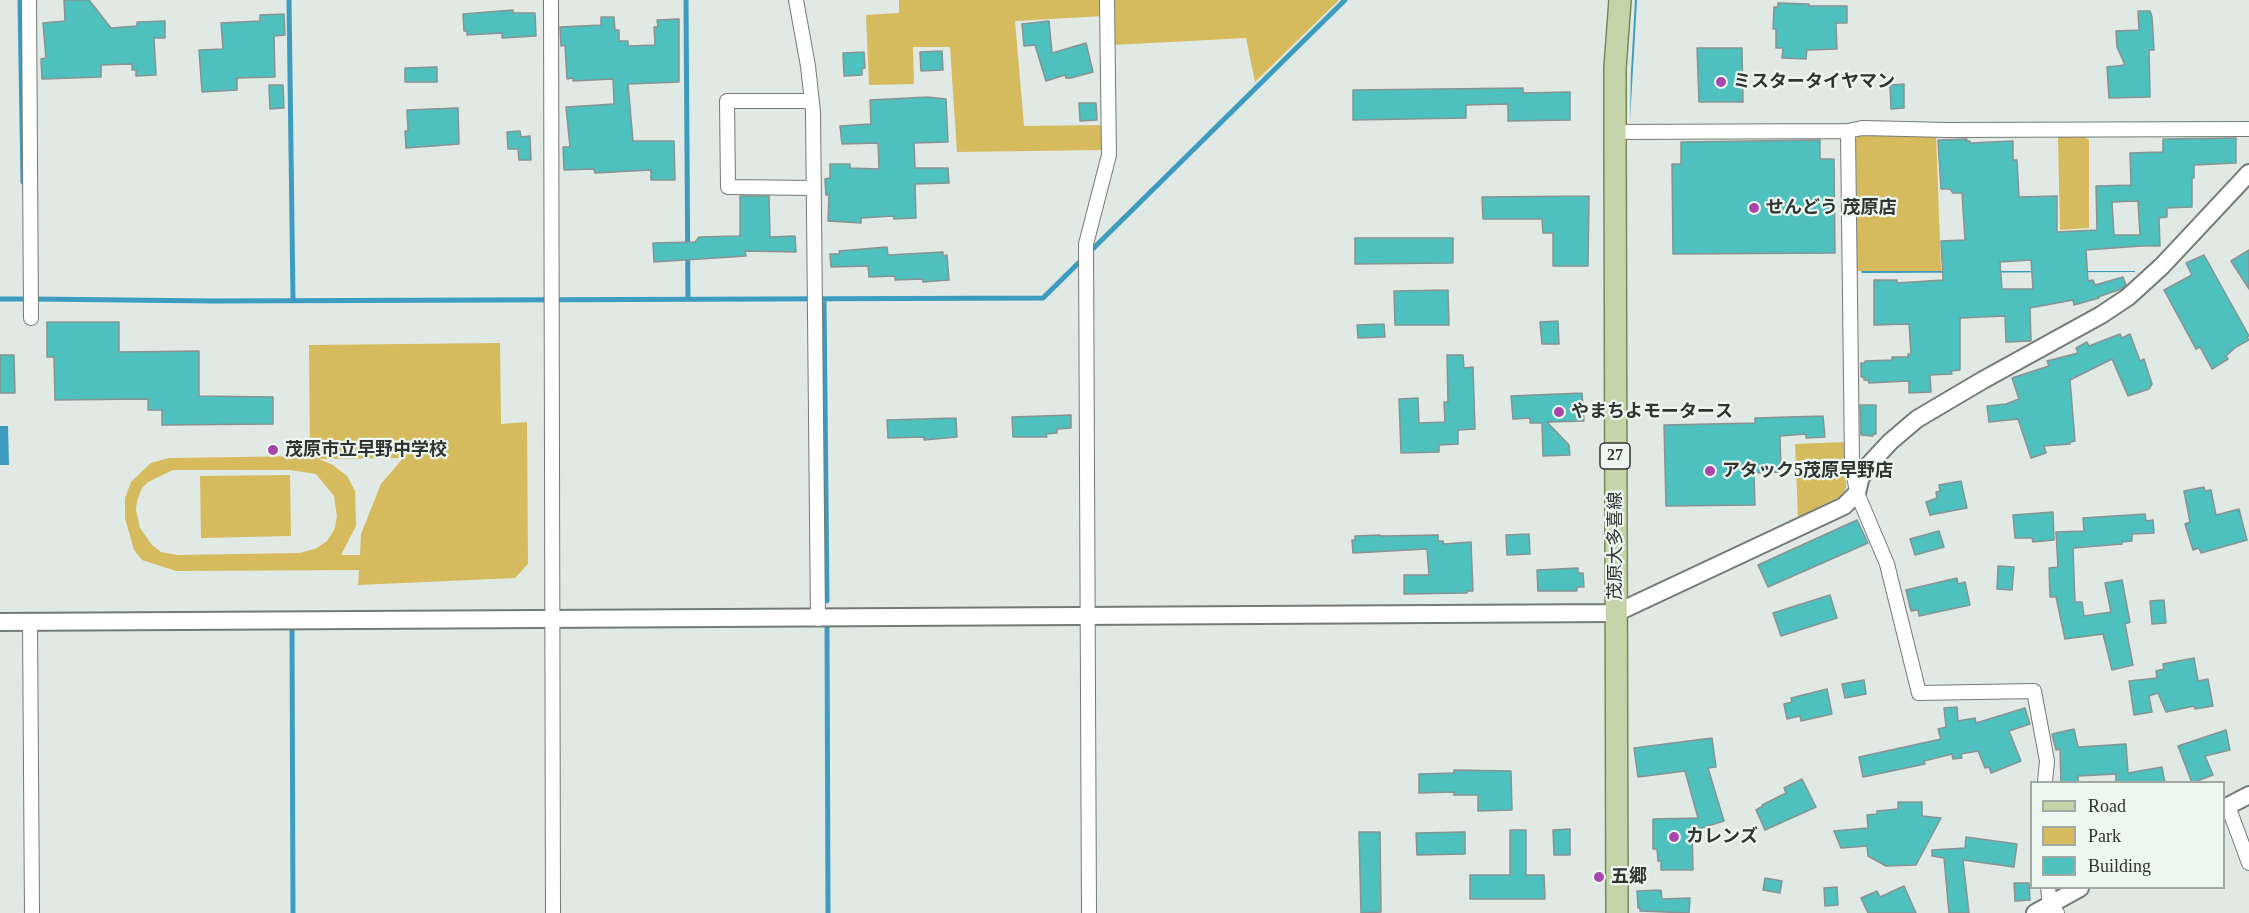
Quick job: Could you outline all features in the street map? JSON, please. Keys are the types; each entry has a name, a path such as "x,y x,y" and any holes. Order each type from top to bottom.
{"main road":[{"name":"茂原大多喜線","path":"1617,913 1615,68 1620,0"}],"street":[{"path":"29,0 31,318"},
{"path":"550,0 553,913"},
{"path":"796,0 812,101 818,618"},
{"path":"1089,913 1086,244 1109,155 1107,0"},
{"path":"812,101 727,101 728,186 814,188"},
{"path":"1615,132 1848,131 1862,128 2249,129"},
{"path":"1848,131 1852,463 1857,493 1887,564 1919,693 2034,692 2048,761 2045,781"},
{"path":"0,622 1616,613 1844,506 1857,493 1866,469 1890,442 1917,419 2101,315 2128,297 2162,266 2249,173"},
{"path":"30,622 32,913"},
{"path":"2249,795 2226,807 2249,863"},
{"path":"2035,913 2078,889"}],"green space":[{"path":"899,0 1104,0 1104,16 1015,21 1024,126 1105,125 1104,150 957,152 950,47 913,47 914,84 869,85 866,15 899,13"},
{"path":"1112,0 1339,0 1255,82 1246,38 1112,45"},
{"path":"1863,133 1936,135 1941,271 1857,271 1856,138"},
{"path":"2058,137 2085,137 2089,140 2089,228 2060,230"},
{"path":"500,343 501,424 527,422 528,564 515,578 358,585 359,570 176,571 142,560 134,550 125,518 125,498 131,482 151,463 169,458 310,456 309,345","holes":["403,458 381,484 361,534 360,555 341,555 356,526 355,491 347,476 333,465 319,459","173,470 290,470 316,474 334,496 337,517 334,530 327,541 315,549 299,553 177,555 161,552 152,545 140,528 136,510 137,501 142,488 148,482"]},
{"path":"1845,442 1846,488 1841,496 1798,517 1795,444"},
{"path":"290,475 291,536 201,538 200,476"}],"water":[{"path":"1635,0 1637,0 1630,121 1631,72"},
{"path":"1861,271 2135,271 2135,272 1862,273"},
{"path":"0,426 8,426 9,465 0,465"}],"building":[{"path":"64,0 89,0 111,28 137,26 137,22 165,21 165,38 154,38 156,75 136,76 136,70 132,70 132,64 101,65 101,77 42,79 41,59 46,58 43,23 65,21"},
{"path":"1778,3 1847,6 1847,23 1836,23 1837,49 1807,50 1806,59 1782,58 1783,48 1776,48 1776,29 1773,29 1774,7 1778,7"},
{"path":"513,10 513,13 535,13 536,36 502,38 502,33 467,35 467,31 464,31 463,14"},
{"path":"2138,11 2150,11 2152,17 2154,50 2149,50 2150,97 2109,98 2107,67 2125,65 2117,47 2116,31 2139,30"},
{"path":"284,14 285,35 274,36 275,77 237,78 237,90 202,92 199,50 223,49 221,23 260,21 260,15"},
{"path":"601,17 614,17 615,30 619,30 619,41 628,41 628,46 655,45 654,27 658,27 657,20 679,19 679,82 628,84 633,141 674,141 675,180 651,180 651,170 595,173 594,169 564,170 563,147 570,147 566,107 614,104 613,79 573,81 573,78 567,79 565,45 561,46 560,27 601,25"},
{"path":"1049,21 1052,53 1086,43 1093,72 1071,78 1066,78 1065,75 1046,81 1035,45 1024,46 1022,24"},
{"path":"1697,48 1742,48 1743,102 1699,102"},
{"path":"942,51 943,70 921,71 920,52"},
{"path":"864,52 865,68 862,69 862,75 844,76 843,53"},
{"path":"437,67 437,82 405,82 405,68"},
{"path":"1904,84 1904,108 1891,109 1890,85"},
{"path":"269,85 283,85 284,108 270,109"},
{"path":"1523,88 1523,93 1570,92 1570,120 1508,121 1508,104 1466,105 1466,118 1353,120 1353,90"},
{"path":"927,97 946,99 948,142 914,143 915,168 948,168 949,183 915,184 916,218 894,219 893,216 861,218 861,223 828,221 829,195 826,195 825,179 830,178 830,164 850,164 850,168 879,169 878,143 842,144 840,126 871,124 870,100"},
{"path":"1079,103 1096,103 1097,120 1080,121"},
{"path":"458,108 459,144 406,148 407,110"},
{"path":"520,131 521,137 530,136 531,160 519,160 518,149 508,149 507,132"},
{"path":"2236,138 2236,163 2194,165 2192,207 2167,208 2167,217 2159,218 2160,246 2086,250 2088,281 2093,280 2095,285 2123,277 2126,285 2121,289 2074,305 2073,300 2030,308 2031,341 2006,342 2005,316 1960,318 1960,370 1951,371 1952,374 1930,375 1931,392 1909,393 1909,381 1869,383 1861,377 1861,363 1865,361 1892,360 1892,357 1908,357 1908,354 1911,354 1909,324 1874,325 1874,280 1897,280 1897,283 1943,280 1941,241 1965,240 1962,193 1941,189 1938,140 1967,139 1966,141 1970,143 2013,141 2013,160 2017,160 2019,197 2057,196 2057,232 2097,230 2096,186 2131,185 2130,153 2163,152 2163,139","holes":["2138,201 2140,235 2114,235 2112,202","2031,260 2033,289 2002,289 2000,262"]},
{"name":"せんどう 茂原店","path":"1820,140 1820,159 1834,159 1835,253 1673,254 1672,164 1681,164 1681,142"},
{"path":"740,196 769,196 770,237 795,236 796,252 745,251 746,256 654,262 653,243 695,242 699,237 740,236"},
{"path":"1589,196 1588,266 1553,266 1553,233 1543,233 1542,219 1483,219 1482,197"},
{"path":"1355,238 1453,238 1453,263 1355,264"},
{"path":"887,247 888,255 943,252 943,256 947,255 949,280 923,282 923,279 895,280 895,276 869,277 868,266 831,267 830,254 840,254 839,251"},
{"path":"2249,250 2249,289 2231,261"},
{"path":"2204,255 2249,336 2247,337 2249,340 2226,356 2228,359 2212,369 2200,347 2196,349 2164,290 2192,275 2186,263"},
{"path":"1448,290 1449,325 1395,325 1394,291"},
{"path":"1558,321 1559,344 1542,344 1540,322"},
{"path":"47,322 119,322 119,352 199,351 199,396 273,397 273,424 162,425 162,410 148,410 148,399 55,400 54,357 47,357"},
{"path":"1384,324 1385,337 1358,338 1357,325"},
{"path":"2120,334 2122,338 2130,334 2140,361 2144,359 2152,384 2149,389 2128,396 2112,359 2070,380 2075,441 2070,444 2044,446 2046,453 2031,458 2018,419 1989,422 1987,406 2006,404 2019,399 2012,378 2049,366 2047,361 2078,353 2076,348 2087,342 2089,346"},
{"path":"0,355 14,355 15,393 0,393"},
{"path":"1447,355 1463,355 1464,368 1473,367 1475,429 1458,430 1458,444 1439,445 1439,452 1401,453 1399,399 1418,398 1419,423 1445,422 1444,402 1448,402"},
{"path":"1582,393 1584,421 1547,422 1569,445 1570,455 1543,456 1542,423 1530,423 1530,418 1513,419 1511,396"},
{"path":"1860,405 1876,405 1876,434 1873,436 1861,435"},
{"path":"1071,415 1071,428 1057,429 1057,433 1046,434 1047,437 1013,437 1012,417"},
{"name":"アタック5茂原早野店","path":"1823,416 1825,437 1806,438 1806,434 1780,436 1781,472 1754,473 1755,505 1666,506 1664,425 1755,423 1755,418"},
{"path":"956,418 957,437 924,440 924,437 888,438 887,420"},
{"path":"1961,481 1967,508 1930,515 1926,502 1937,498 1936,492 1940,491 1939,485"},
{"path":"2204,487 2205,491 2211,490 2216,515 2239,509 2247,540 2201,553 2199,548 2193,550 2185,524 2190,522 2184,491"},
{"path":"2053,512 2054,540 2033,542 2032,538 2015,538 2013,515"},
{"path":"2145,514 2146,521 2153,520 2154,533 2132,534 2132,541 2122,542 2122,544 2073,548 2075,602 2082,602 2084,616 2111,612 2105,583 2122,580 2130,622 2125,624 2133,665 2112,670 2103,634 2065,639 2056,597 2050,597 2049,568 2058,567 2056,532 2084,531 2083,518"},
{"path":"1857,520 1868,543 1768,587 1758,565"},
{"path":"1939,531 1944,547 1915,555 1910,539"},
{"path":"1529,534 1530,554 1507,555 1506,535"},
{"path":"1438,535 1438,541 1443,541 1444,544 1471,542 1473,591 1404,594 1404,575 1429,575 1427,549 1353,553 1352,540 1355,540 1355,536"},
{"path":"1998,566 2014,567 2012,590 1997,589"},
{"path":"1578,568 1578,573 1583,573 1584,587 1577,587 1577,591 1538,591 1537,570"},
{"path":"1957,578 1958,584 1965,582 1970,605 1919,616 1918,610 1911,611 1906,590"},
{"path":"1830,595 1837,618 1781,636 1773,613"},
{"path":"2164,600 2166,623 2152,624 2150,601"},
{"path":"2194,658 2198,681 2208,679 2213,706 2195,709 2194,706 2166,712 2158,693 2149,696 2152,712 2134,715 2129,681 2157,678 2156,671 2164,669 2163,664"},
{"path":"1864,680 1866,694 1845,698 1842,684"},
{"path":"1827,689 1832,714 1801,721 1800,716 1787,719 1784,704 1792,702 1791,698"},
{"path":"1957,707 1958,721 1975,718 1976,723 2025,708 2030,724 2009,731 2021,761 1991,773 1989,767 1985,768 1978,751 1961,754 1962,758 1953,759 1952,754 1924,761 1925,764 1863,777 1859,757 1941,739 1938,729 1946,727 1944,708"},
{"path":"2074,729 2078,747 2126,744 2128,773 2162,767 2165,781 2116,781 2116,774 2078,776 2078,781 2061,781 2060,749 2056,750 2052,734"},
{"path":"2226,730 2230,750 2205,756 2213,775 2191,781 2178,746"},
{"path":"1712,738 1716,767 1708,768 1724,821 1692,831 1693,870 1661,870 1657,849 1653,849 1653,819 1698,818 1685,771 1638,777 1634,748"},
{"path":"1454,770 1511,771 1512,810 1478,811 1478,795 1454,795 1454,792 1419,793 1419,774 1454,773"},
{"path":"1802,779 1816,807 1765,830 1756,810 1786,793 1784,788"},
{"path":"1898,802 1922,802 1922,816 1941,818 1916,865 1886,866 1868,856 1867,846 1841,848 1834,831 1868,828 1867,815 1877,814 1877,811 1898,809"},
{"path":"1570,829 1570,855 1554,855 1553,830"},
{"path":"1510,830 1526,830 1526,875 1544,875 1545,899 1470,899 1470,875 1510,875"},
{"path":"1359,832 1380,832 1381,912 1361,913"},
{"path":"1465,832 1465,854 1417,855 1416,833"},
{"path":"1966,837 2017,844 2014,867 1963,860 1969,913 1949,913 1944,858 1932,856 1932,850 1965,848"},
{"path":"1765,878 1782,881 1780,893 1763,890"},
{"path":"2014,883 2029,883 2030,900 2015,901"},
{"path":"1904,886 1916,913 1868,913 1861,898 1877,891 1880,897"},
{"path":"1837,887 1838,905 1825,906 1824,888"},
{"path":"1661,890 1662,899 1690,898 1689,913 1640,911 1637,891"}],"waterway":[{"path":"20,0 23,182"},
{"path":"289,0 293,299"},
{"path":"686,0 688,299"},
{"path":"34,299 213,301 1043,298 1345,0"},
{"path":"0,299 26,299 26,293"},
{"path":"824,299 827,601"},
{"path":"827,627 828,913"},
{"path":"292,629 293,913"}],"place":[{"name":"ミスタータイヤマン","path":"1721,82"},
{"name":"せんどう 茂原店","path":"1754,208"},
{"name":"やまちよモータース","path":"1559,412"},
{"name":"茂原市立早野中学校","path":"273,450"},
{"name":"アタック5茂原早野店","path":"1710,471"},
{"name":"カレンズ","path":"1674,837"},
{"name":"五郷","path":"1599,877"}]}
